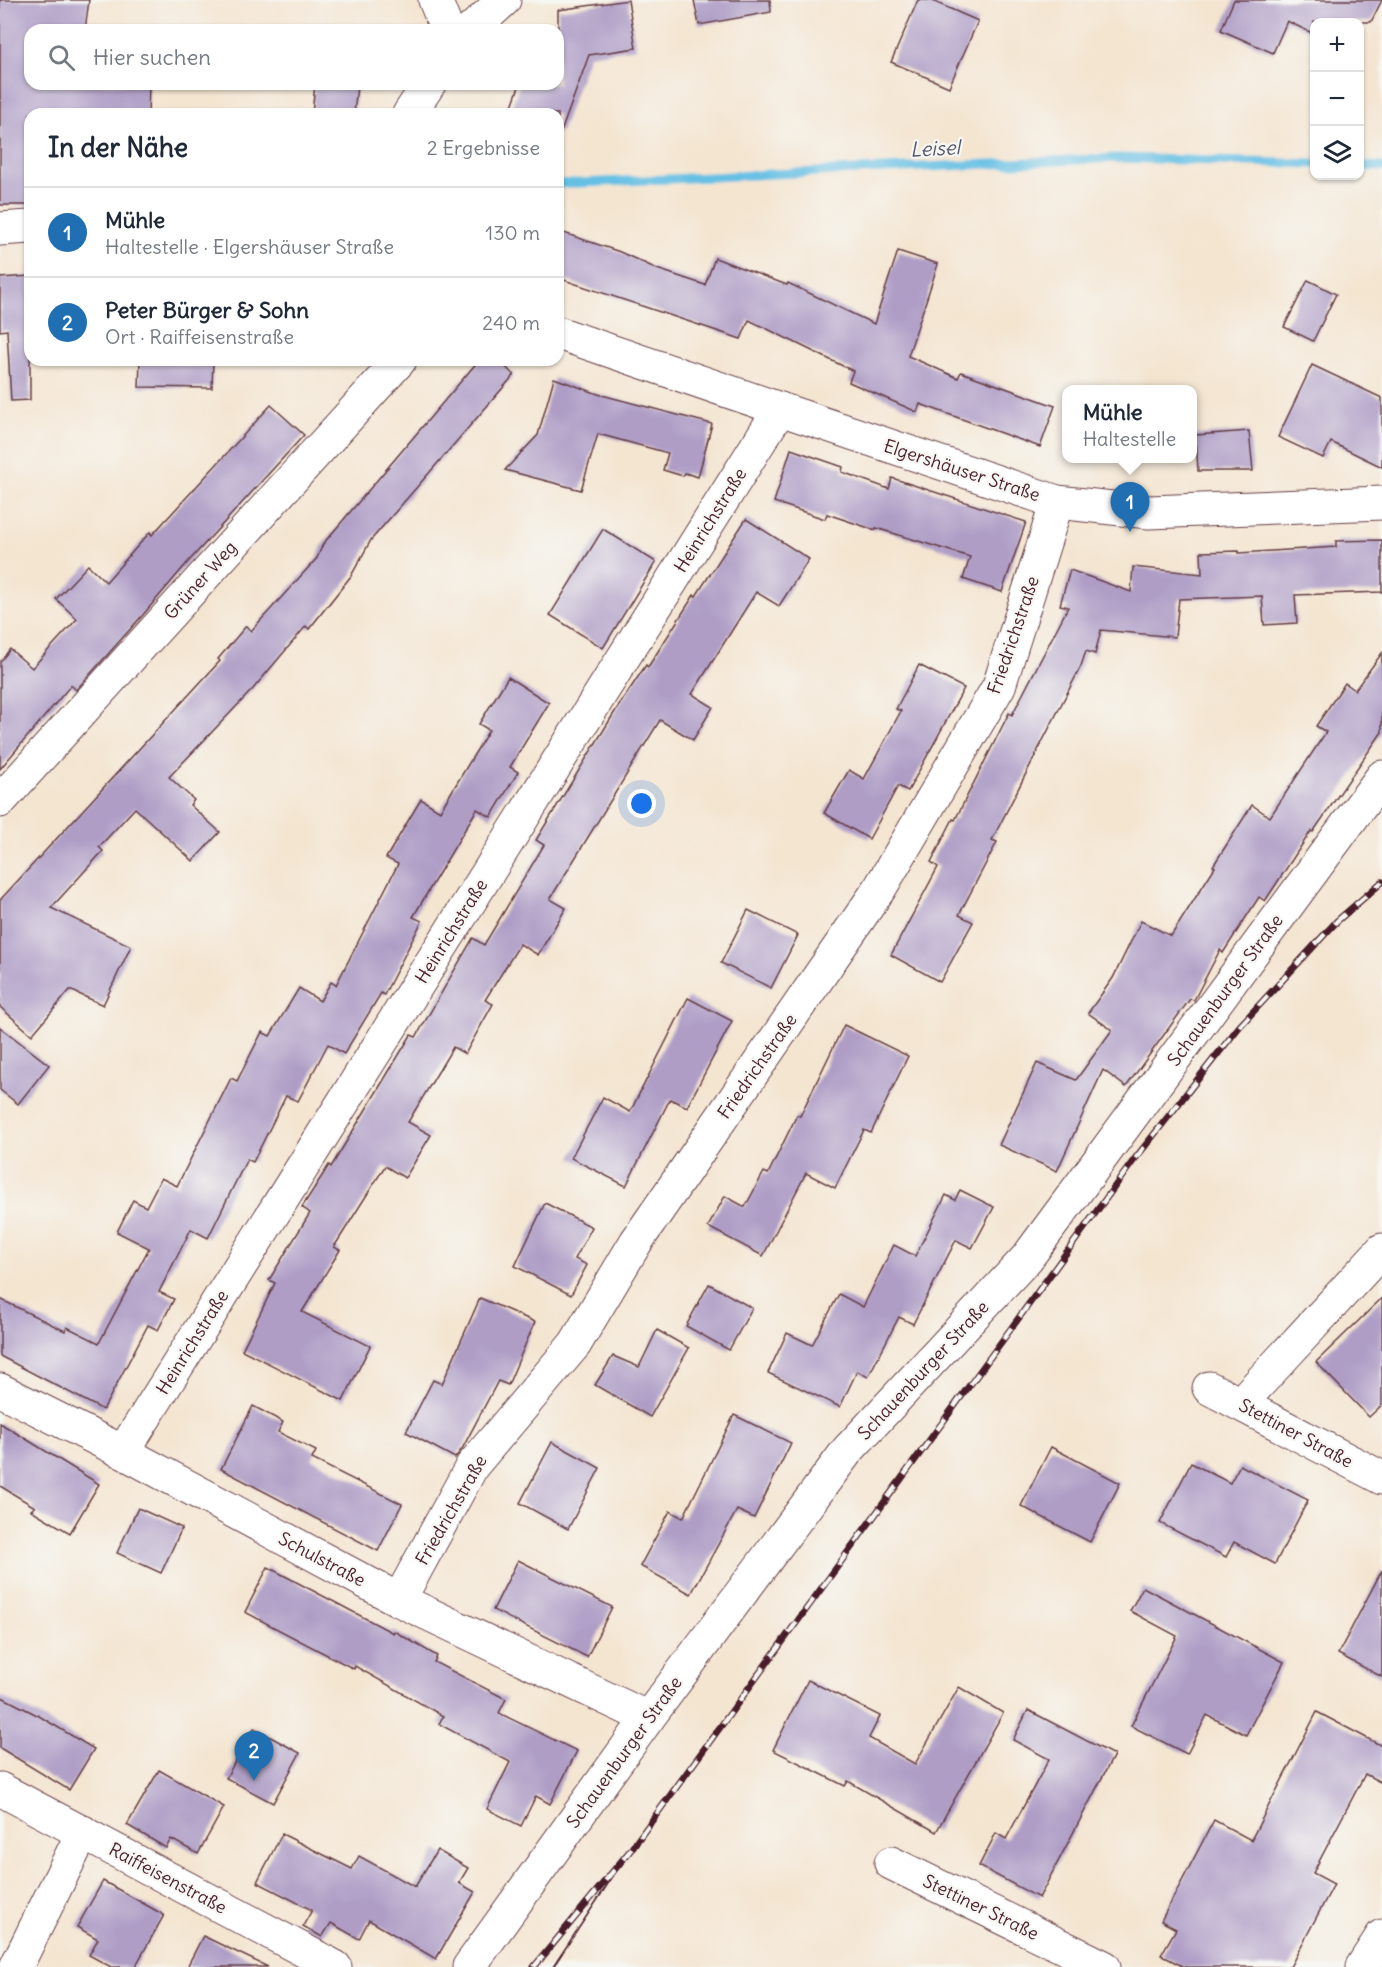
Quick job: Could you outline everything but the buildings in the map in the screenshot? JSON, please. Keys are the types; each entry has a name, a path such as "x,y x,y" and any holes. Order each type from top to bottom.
{"street":[{"path":"435,0 445,24"},
{"path":"478,24 504,0"},
{"path":"413,108 425,90"},
{"path":"0,230 24,228"},
{"name":"Elgershäuser Straße","path":"564,335 1057,502 1149,512 1382,503"},
{"name":"Grüner Weg","path":"0,801 395,366"},
{"name":"Heinrichstraße","path":"123,1452 780,409"},
{"name":"Friedrichstraße","path":"399,1600 472,1466 575,1344 636,1242 880,888 999,686 1057,502"},
{"name":"Schauenburger Straße","path":"468,1967 648,1718 847,1451 1027,1258 1382,777"},
{"path":"1240,1404 1382,1250"},
{"name":"Stettiner Straße","path":"1209,1388 1382,1478"},
{"name":"Schulstraße","path":"0,1390 123,1452 399,1600 648,1718"},
{"name":"Raiffeisenstraße","path":"0,1789 335,1967"},
{"path":"16,1967 83,1832"},
{"name":"Stettiner Straße","path":"891,1863 1104,1967"},
{"path":"1362,1967 1382,1936"}],"waterway":[{"name":"Leisel","path":"564,184 1119,158 1310,164"},
{"name":"Leisel","path":"1364,166 1382,167"}],"tram line":[{"path":"553,1967 629,1852"}],"railway":[{"path":"534,1967 629,1852 1134,1160 1239,1027 1337,921 1382,882"}],"place":[{"name":"Mühle","path":"1130,532"},
{"name":"Peter Bürger & Sohn","path":"254,1781"}]}
